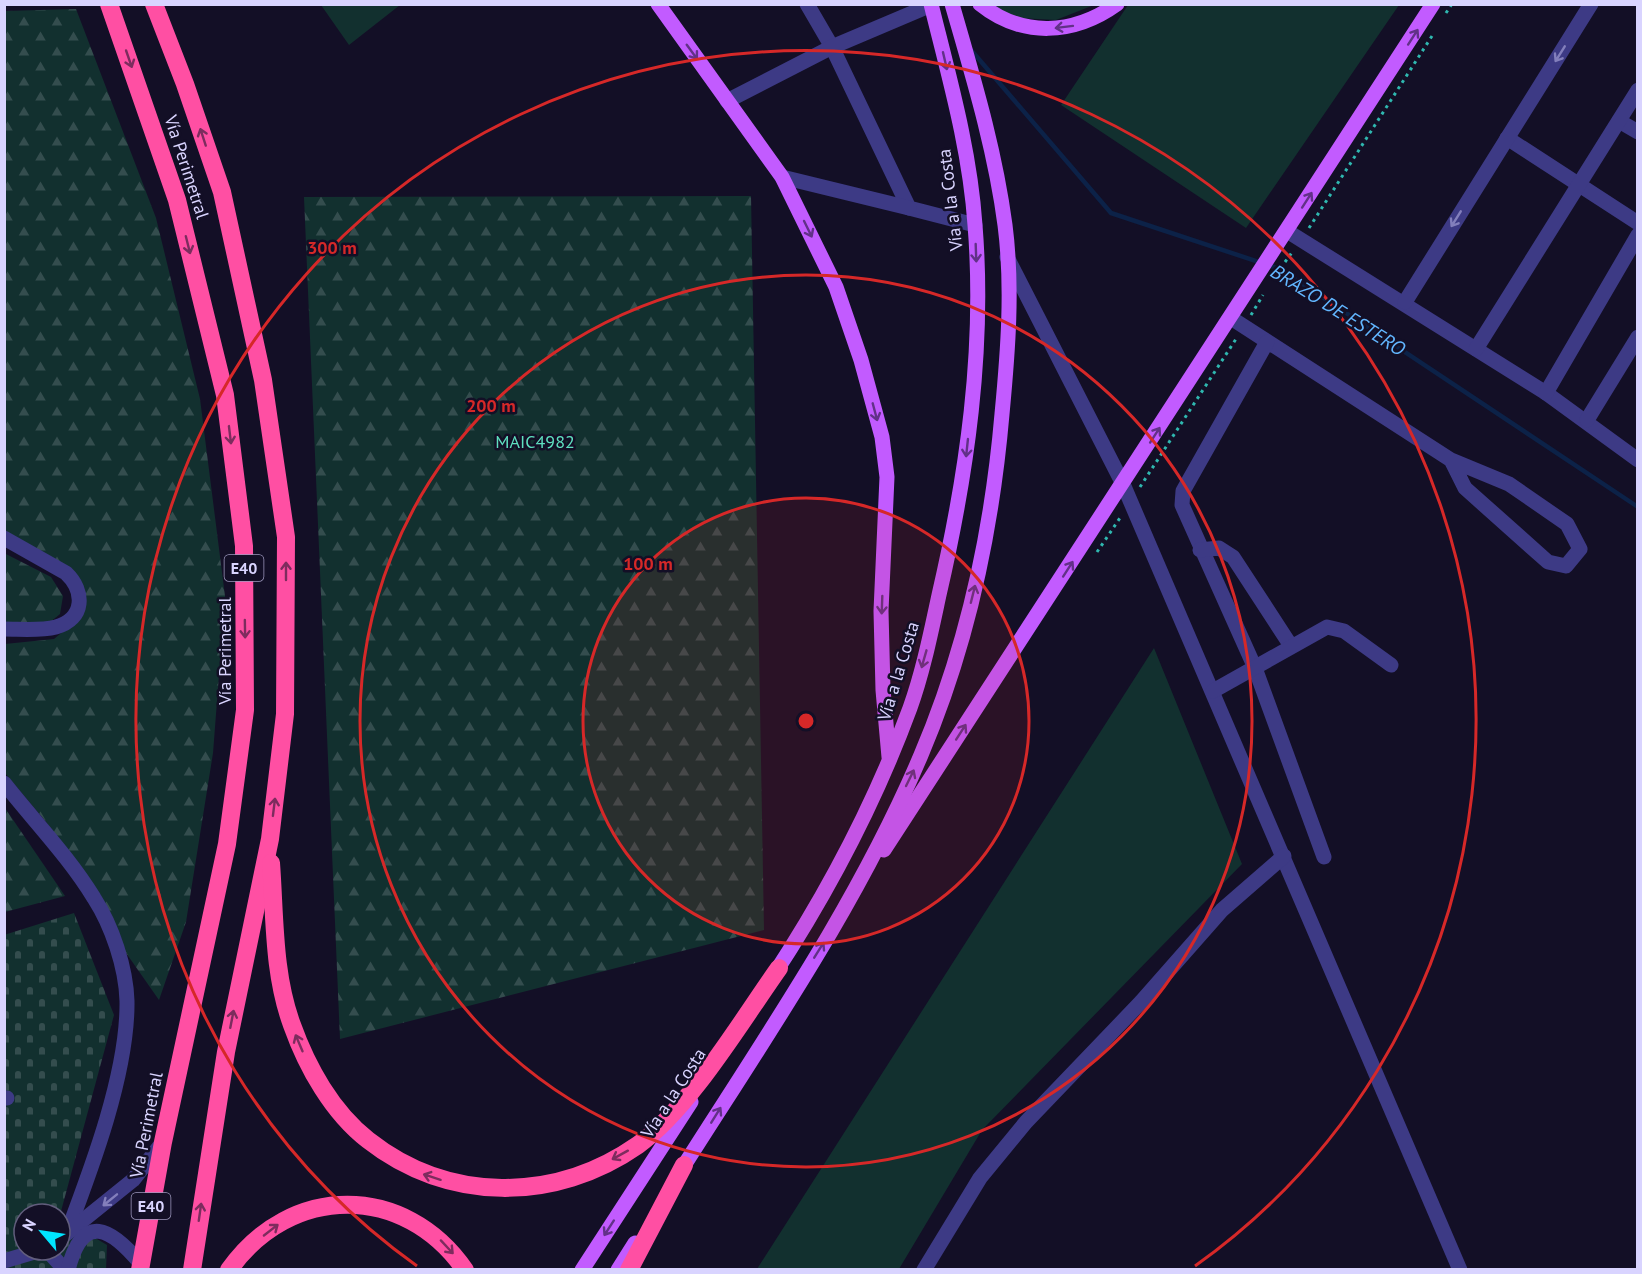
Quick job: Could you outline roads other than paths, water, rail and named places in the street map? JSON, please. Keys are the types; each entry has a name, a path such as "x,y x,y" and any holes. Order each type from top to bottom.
{"highway":[{"name":"Vía Perimetral","path":"109,4 177,200 225,395 244,546 246,710 227,844 163,1142 140,1267"},
{"name":"Vía Perimetral","path":"154,4 185,84 222,192 263,380 286,537 285,714 270,839 226,1052 192,1269"},
{"path":"270,839 279,982 291,1023 308,1064 335,1104 367,1140 426,1175 449,1182 489,1189 545,1185 575,1177 639,1145 687,1096 778,968"},
{"path":"629,1269 684,1165"},
{"path":"229,1269 240,1254 280,1222 311,1209 337,1204 366,1204 393,1211 422,1226 447,1245 465,1269"}],"main road":[{"path":"658,4 782,177 836,287 861,360 882,437 887,477 882,611 883,690 890,760"},
{"path":"848,904 921,756 961,641 983,549 998,460 1009,336 1005,229 996,164 952,4"},
{"path":"980,4 992,15 1016,25 1042,30 1071,27 1101,16 1117,4"},
{"path":"618,1269 848,904 1124,484 1433,4"},
{"name":"Vía a la Costa","path":"582,1269 830,884 890,760 911,705 927,648 965,470 976,336 975,225 968,160 931,5"}],"street":[{"path":"807,4 832,47 909,208"},
{"path":"1405,302 1591,4"},
{"path":"727,101 832,47 931,5"},
{"path":"1476,349 1638,90"},
{"path":"1619,121 1638,132"},
{"path":"1507,138 1638,223"},
{"path":"782,177 975,225"},
{"path":"1287,231 1405,302 1546,393 1587,420 1638,460"},
{"path":"1546,393 1638,235"},
{"path":"1006,255 1124,484 1460,1269"},
{"path":"1231,318 1451,460 1509,484 1567,524 1580,549 1566,566 1548,562 1465,488 1451,460"},
{"path":"1587,420 1638,336"},
{"path":"1267,342 1183,491 1182,505 1200,550 1256,668 1324,857"},
{"path":"4,538 66,573 74,580 81,599 78,610 69,620 57,626 4,629"},
{"path":"1200,550 1220,548 1233,557 1292,646"},
{"path":"1213,691 1327,627 1335,628 1391,665"},
{"path":"4,783 94,898 109,929 123,970 127,1000 119,1066 95,1160 72,1214"},
{"path":"924,1269 980,1178 1026,1122 1141,1002 1222,910 1284,856"},
{"path":"72,1229 133,1180 163,1142"},
{"path":"88,1218 98,1232"},
{"path":"67,1269 73,1249 82,1236 98,1232 109,1233 122,1242 140,1267"}],"waterway":[{"name":"BRAZO DE ESTERO","path":"971,50 1111,213 1280,269 1638,507"}],"park label":[{"name":"MAIC4982","path":"535,441"}]}
